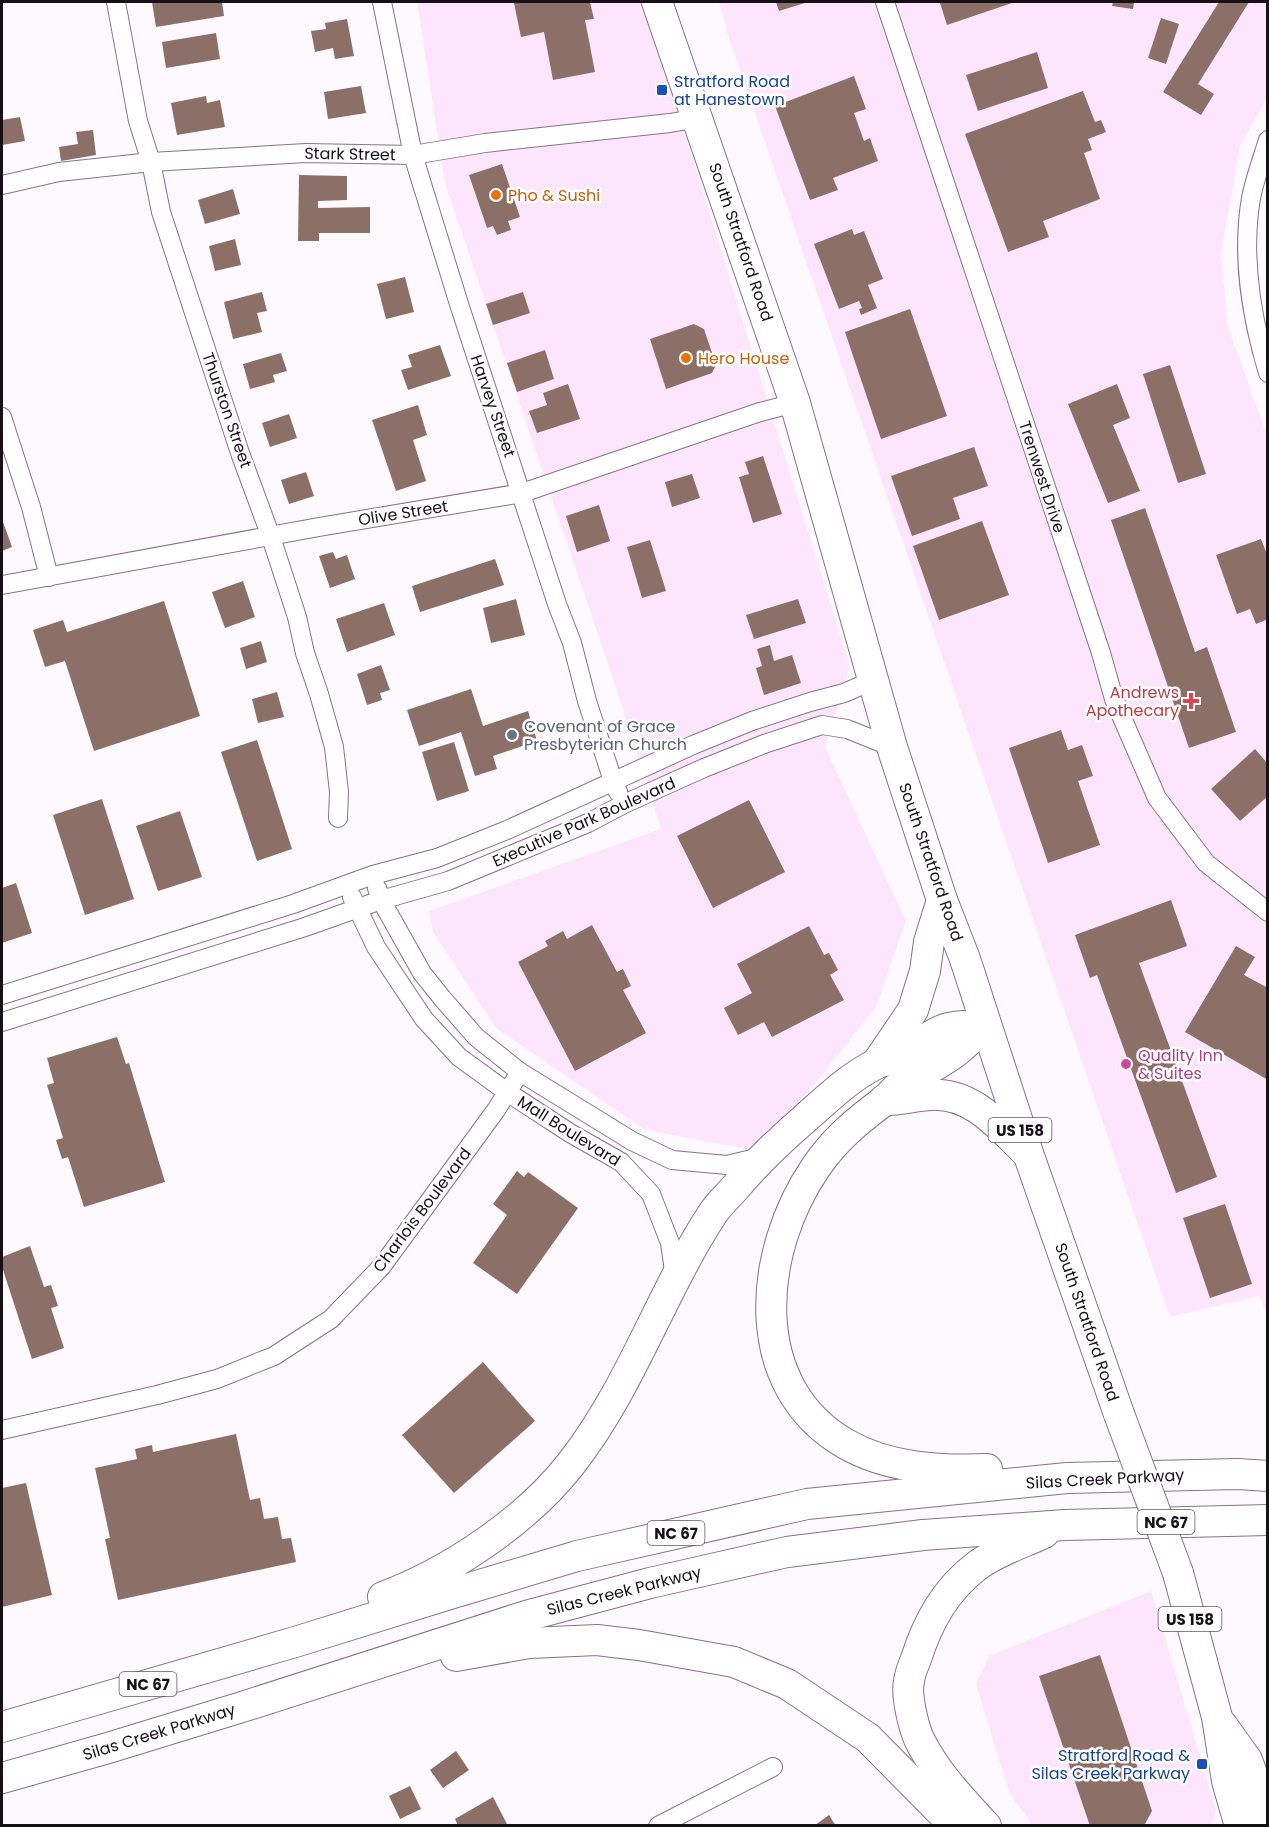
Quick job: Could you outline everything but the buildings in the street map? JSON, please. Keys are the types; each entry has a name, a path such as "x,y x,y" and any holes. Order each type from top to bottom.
{"main road":[{"name":"South Stratford Road","path":"657,2 699,118 795,403 892,747 942,900 1119,1414 1178,1573 1217,1718 1235,1820"},
{"path":"877,1063 913,1010 925,971 929,942 942,900"},
{"path":"295,1642 348,1611 400,1591 469,1554 503,1529 540,1496 568,1467 589,1440 613,1401 675,1280 714,1212 761,1157 839,1089 877,1063 893,1058 946,1028 985,1025"},
{"path":"985,1025 957,1051 899,1087 859,1119 815,1168 797,1200 784,1232 774,1269 771,1299 775,1349 783,1372 803,1407 813,1419 846,1444 867,1454 918,1467 1014,1468 1067,1478"},
{"path":"884,1100 903,1100 932,1095 962,1100 976,1106 1028,1154"},
{"name":"Silas Creek Parkway","path":"2,1727 295,1642 577,1556 807,1504 1067,1478 1238,1474 1268,1476"},
{"name":"Silas Creek Parkway","path":"2,1778 242,1707 526,1616 650,1583 775,1555 923,1535 1065,1524 1268,1520"},
{"path":"986,1826 934,1766 924,1747 912,1714 908,1682 936,1610 954,1585 980,1564 1065,1524"},
{"path":"242,1707 276,1709 443,1659 499,1647 529,1643 597,1640 639,1645 734,1662 787,1684 868,1738 955,1826"},
{"name":"South Stratford Road","path":"1217,1718 1247,1760 1268,1818"}],"street":[{"name":"Thurston Street","path":"116,2 138,121 151,162 161,212 240,453 297,617 305,653 334,747 339,792 338,818"},
{"name":"Harvey Street","path":"382,2 413,155 459,304 557,604 572,643 587,701 613,781 624,804"},
{"name":"Trenwest Drive","path":"885,2 1101,653 1114,699 1125,726 1157,798 1170,817 1206,863 1268,912"},
{"name":"Stark Street","path":"2,185 59,172 151,162 306,153 413,155 485,143 699,118"},
{"path":"1268,140 1251,199 1246,265 1255,330 1268,373"},
{"name":"Olive Street","path":"2,585 319,527 522,493 760,411 795,403"},
{"path":"2,417 31,507 49,577"},
{"name":"Executive Park Boulevard","path":"2,995 268,912 374,875 436,858 507,830 693,745 752,721 844,693 874,680"},
{"name":"Executive Park Boulevard","path":"2,1022 114,988 381,900 448,881 588,823 704,768 764,744 822,725 847,729 892,747"},
{"name":"Mall Boulevard","path":"374,875 381,900 422,973 476,1036 519,1072 632,1141 672,1160 727,1165 761,1157"},
{"name":"Mall Boulevard","path":"347,885 376,947 419,1011 459,1057 570,1133 621,1162 651,1194 670,1243 675,1280"},
{"path":"268,912 275,936"},
{"path":"110,962 114,988"},
{"path":"419,1011 442,998"},
{"name":"Charlois Boulevard","path":"2,1430 217,1379 274,1356 331,1319 382,1266 477,1137 519,1072"},
{"path":"658,1826 773,1767"}],"shaded area":[{"path":"417,2 644,2 850,667 825,747 906,921 876,1007 810,1090 747,1149 645,1130 496,1028 433,932 429,911 661,829 613,679 445,183"},
{"path":"719,2 1267,2 1267,98 1240,145 1221,254 1228,327 1268,438 1267,1315 1260,1296 1170,1317 728,35"},
{"path":"1151,1591 1216,1810 1212,1825 1032,1825 1009,1792 976,1684 989,1656"}],"place":[{"name":"Stratford Road at Hanestown","path":"662,90"},
{"name":"Pho & Sushi","path":"496,195"},
{"name":"Hero House","path":"686,358"},
{"name":"Andrews Apothecary","path":"1191,701"},
{"name":"Covenant of Grace Presbyterian Church","path":"512,735"},
{"name":"Quality Inn & Suites","path":"1126,1064"},
{"name":"Stratford Road & Silas Creek Parkway","path":"1202,1764"}]}
